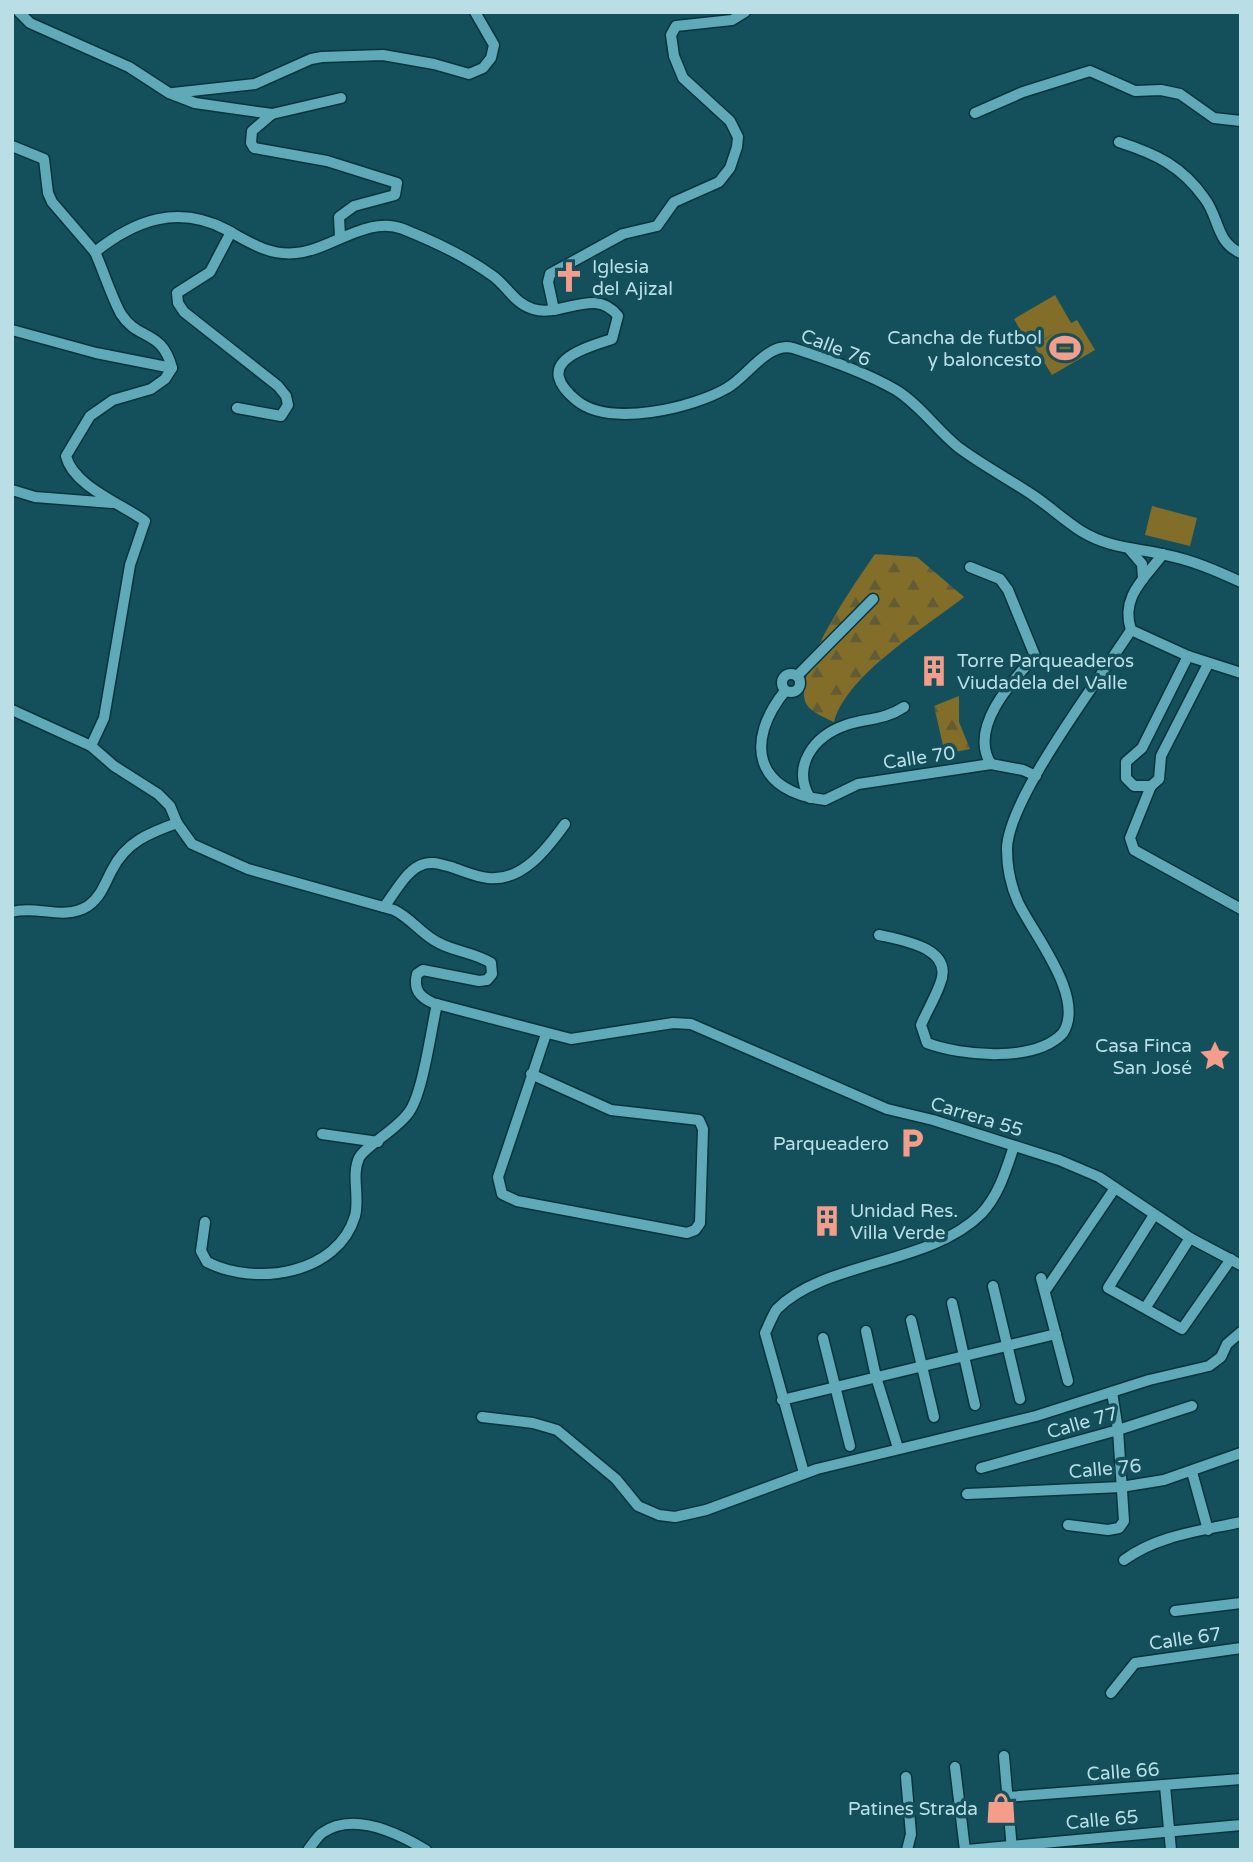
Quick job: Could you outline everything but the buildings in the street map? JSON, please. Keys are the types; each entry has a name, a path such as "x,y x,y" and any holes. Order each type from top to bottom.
{"street":[{"path":"19,12 30,23 129,67 169,93 195,103 272,114 341,98"},
{"path":"169,93 255,84 311,59 322,57 383,55 434,64 469,74 483,68 494,51 489,31 475,12"},
{"path":"95,252 127,228 148,219 166,217 212,222 270,251 284,254 299,253 340,237 385,226 404,229 485,271 531,308 554,310 548,282 550,274 623,234 657,226 674,202 719,182 730,168 737,147 735,128 683,78 670,45 671,35 676,26 732,20 746,12"},
{"path":"975,113 1023,92 1090,71 1135,91 1161,90 1180,94 1214,118 1241,121"},
{"path":"272,114 252,131 250,136 254,148 327,161 397,183 395,195 354,206 339,217 340,237"},
{"path":"1119,142 1159,155 1183,173 1208,202 1225,243 1241,253"},
{"path":"12,146 44,159 48,193 52,202 95,252 120,313 129,324 157,340 167,351 172,368 165,379 151,389 113,400 100,408 90,416 67,451 71,466 90,486 145,521 131,565 104,718 91,746"},
{"path":"231,232 210,272 177,293 176,298 184,312 278,386 286,396 288,405 281,416 256,414 237,408"},
{"name":"Calle 76","path":"554,310 595,302 611,307 618,316 612,339 571,353 559,367 563,385 570,394 593,411 632,414 712,396 731,386 775,350 789,347 837,363 896,390 921,409 960,447 1081,531 1105,543 1130,550 1163,554 1241,582"},
{"path":"12,330 96,353 172,368"},
{"path":"12,489 35,497 113,503"},
{"path":"1130,550 1142,564 1140,584"},
{"path":"879,935 922,946 939,962 941,983 921,1025 927,1043 964,1053 988,1055 1030,1048 1059,1037 1066,1028 1063,984 1018,901 1008,866 1010,824 1036,776 1130,625 1127,608 1140,584 1163,554"},
{"path":"970,567 1000,579 1008,590 1035,656 1013,683 986,727 985,747 990,764"},
{"path":"810,798 773,780 762,761 763,727 785,691 794,692 798,689 800,685 797,676 873,599"},
{"path":"1130,625 1188,656 1241,673"},
{"path":"1151,786 1139,787 1129,782 1125,766 1142,748 1188,656"},
{"path":"1209,664 1161,756 1160,779 1151,786 1130,838 1134,850 1241,909"},
{"path":"810,798 803,779 803,764 823,737 848,724 887,718 904,707"},
{"path":"12,710 91,746 114,766 158,794 170,806 177,823 192,844 248,869 405,915 436,942 483,957 491,963 492,974 487,980 467,981 428,969 417,974 415,987 421,997 437,1004 546,1034 531,1074 498,1177 502,1194 517,1201 687,1233 695,1230 699,1223 703,1129 699,1120 611,1110 531,1074"},
{"name":"Calle 70","path":"810,798 825,800 858,783 990,764 1023,770 1036,776"},
{"path":"12,912 66,913 87,906 99,896 126,849 137,839 177,823"},
{"path":"384,907 413,870 422,864 444,865 486,878 507,876 526,867 545,850 565,824"},
{"path":"205,1222 201,1251 207,1262 215,1266 262,1273 288,1271 325,1259 350,1231 359,1198 357,1162 362,1152 400,1123 414,1104 437,1004"},
{"name":"Carrera 55","path":"546,1034 571,1039 673,1023 691,1024 887,1109 1014,1146 1089,1172 1190,1238 1236,1262"},
{"path":"323,1134 378,1142"},
{"path":"804,1473 765,1333 775,1311 797,1293 949,1237 981,1213 1001,1186 1014,1146"},
{"path":"1045,1291 1115,1188"},
{"path":"1154,1215 1108,1288 1182,1329 1236,1262"},
{"path":"1146,1307 1190,1238"},
{"path":"1041,1278 1068,1381"},
{"path":"993,1286 1020,1399"},
{"path":"952,1303 975,1405"},
{"path":"911,1320 934,1416"},
{"path":"866,1331 876,1377 898,1448"},
{"path":"482,1417 533,1423 557,1430 616,1479 638,1506 659,1515 675,1517 706,1510 804,1473 1036,1416 1209,1366 1241,1332"},
{"path":"782,1400 1056,1334"},
{"path":"823,1338 850,1446"},
{"path":"1068,1525 1108,1530 1119,1528 1124,1521 1118,1430 1112,1392"},
{"name":"Calle 77","path":"981,1468 1118,1430 1192,1406"},
{"name":"Calle 76","path":"967,1494 1121,1487 1164,1480 1241,1453"},
{"path":"1192,1472 1208,1530"},
{"path":"1124,1560 1156,1543 1241,1522"},
{"path":"1175,1611 1241,1603"},
{"name":"Calle 67","path":"1111,1693 1135,1663 1241,1648"},
{"path":"1004,1756 1012,1847"},
{"path":"955,1767 966,1850"},
{"path":"906,1777 911,1834 907,1850"},
{"name":"Calle 66","path":"1007,1797 1241,1779"},
{"path":"1165,1786 1171,1850"},
{"path":"308,1850 323,1833 350,1824 368,1825 426,1850"},
{"name":"Calle 65","path":"966,1850 1241,1825"}],"green space":[{"path":"1055,295 1071,323 1077,320 1095,350 1052,375 1034,346 1055,333 1030,347 1014,319"},
{"path":"1152,506 1197,518 1190,546 1145,535"},
{"path":"875,554 917,557 964,597 889,653 871,670 854,687 834,722 807,705 804,691 808,673 828,628"},
{"path":"959,696 959,722 970,749 945,754 934,706"}],"place":[{"name":"Iglesia del Ajizal","path":"569,277"},
{"name":"Cancha de futbol y baloncesto","path":"1065,348"},
{"name":"Torre Parqueaderos Viudadela del Valle","path":"934,671"},
{"name":"Casa Finca San José","path":"1215,1056"},
{"name":"Parqueadero","path":"912,1143"},
{"name":"Unidad Res. Villa Verde","path":"827,1221"},
{"name":"Patines Strada","path":"1001,1808"}]}
